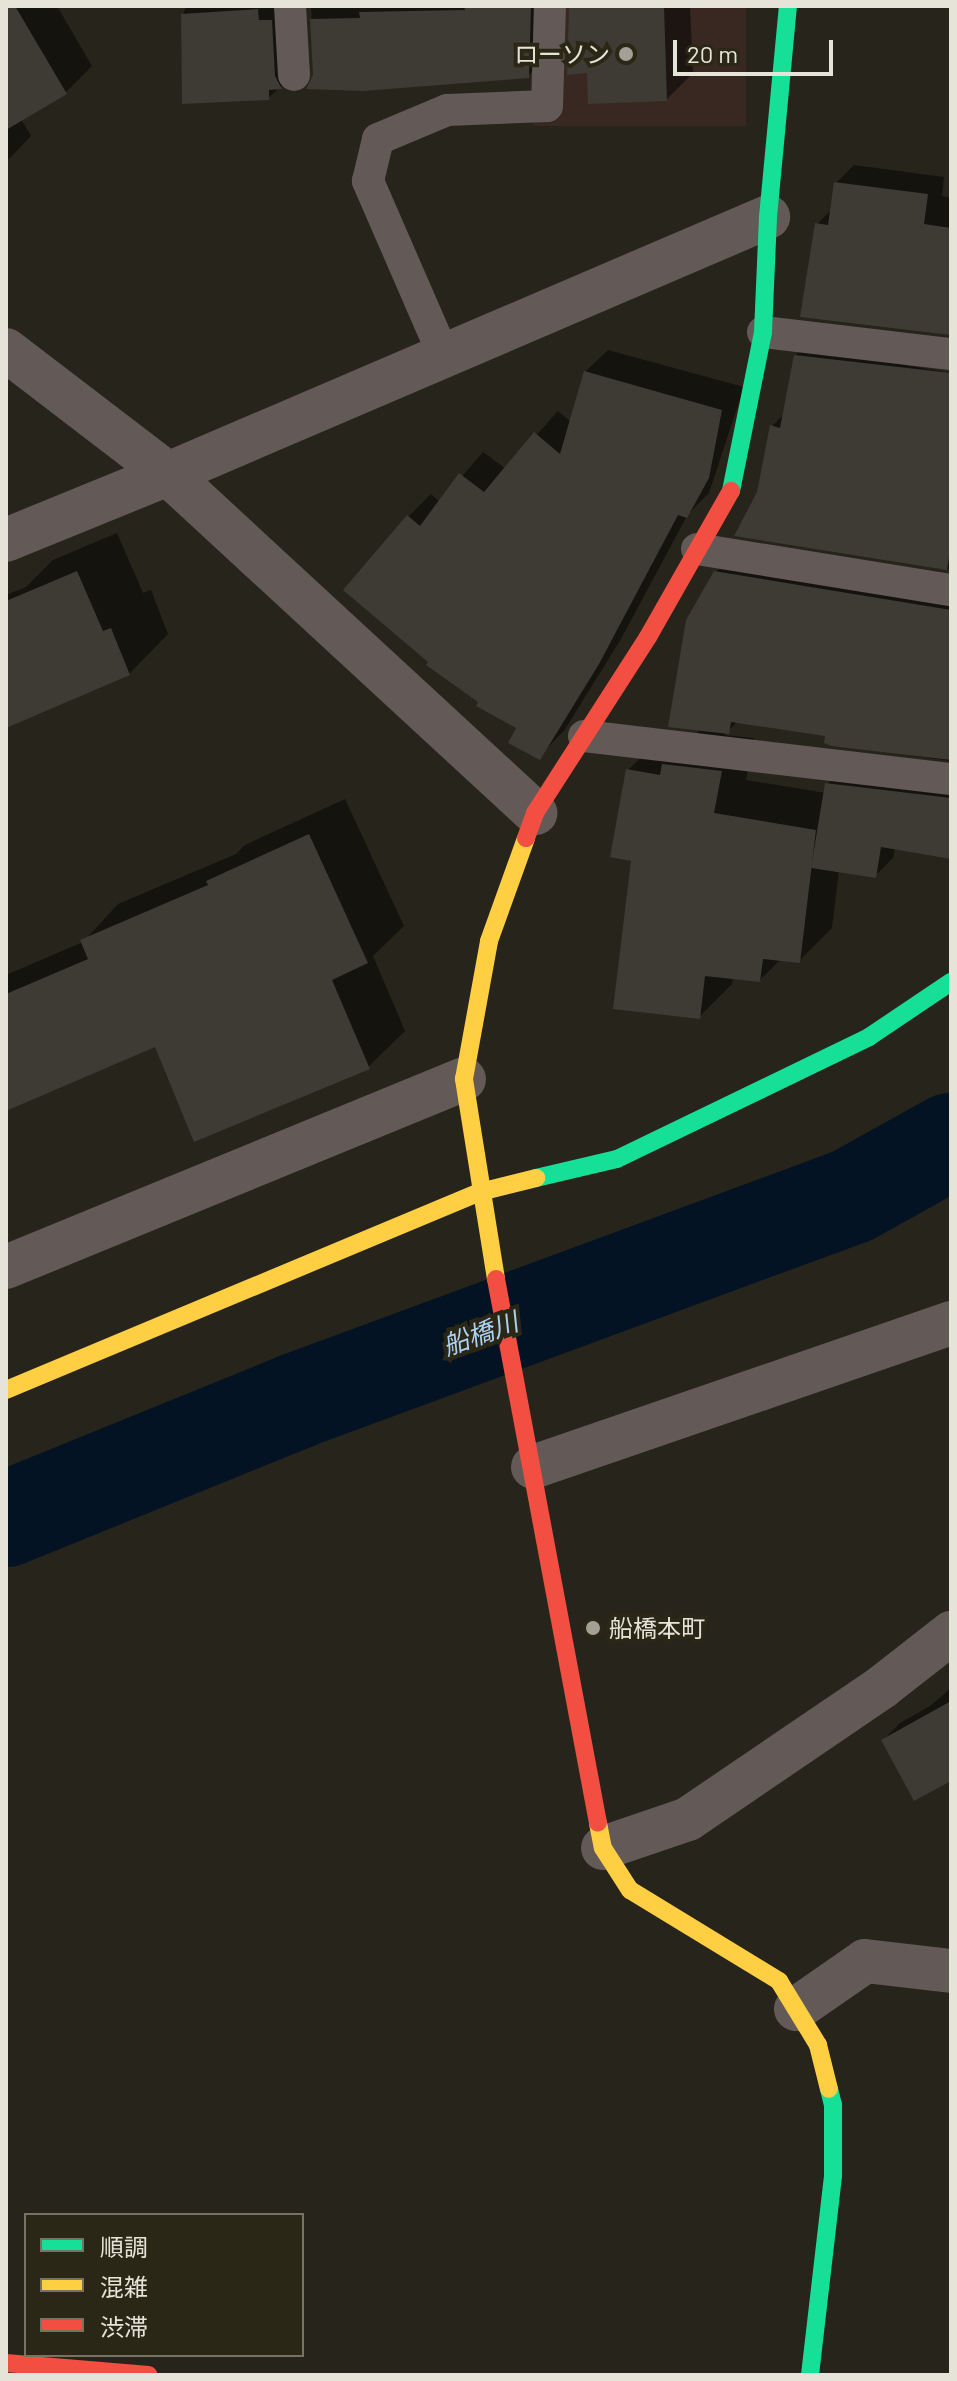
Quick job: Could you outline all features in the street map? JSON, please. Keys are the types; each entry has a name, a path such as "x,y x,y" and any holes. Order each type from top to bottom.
{"street":[{"path":"788,6 768,217 763,332 733,487 648,637 535,813 489,941 464,1079 480,1192 603,1848 630,1890 779,1981 818,2045 833,2105 833,2175 810,2375"},
{"path":"6,540 168,474 768,217"},
{"path":"6,350 168,474 535,813"},
{"path":"6,1390 188,1317 480,1192 617,1159 869,1037 951,982"},
{"path":"6,1267 464,1079"},
{"path":"533,1467 951,1323"},
{"path":"603,1848 688,1819 882,1687 951,1633"},
{"path":"796,2009 865,1961 951,1971"},
{"path":"6,2363 148,2375"}],"lane":[{"path":"290,6 294,75"},
{"path":"444,356 368,181 378,139 447,110 547,106 550,6"},
{"path":"763,332 951,354"},
{"path":"697,549 951,590"},
{"path":"584,736 951,779"}],"shaded area":[{"path":"533,6 746,6 746,126 533,126"}],"building":[{"path":"6,6 15,6 67,94 6,130"},
{"path":"464,6 531,6 529,78 363,91 306,89 313,75 310,19 360,18 359,12 465,10"},
{"name":"ローソン","path":"569,6 664,6 667,101 588,104 587,73 567,75"},
{"path":"258,9 259,20 272,20 275,76 282,89 269,90 269,100 182,104 181,14"},
{"path":"834,182 928,194 924,224 951,228 951,335 800,317 815,223 828,225"},
{"path":"794,355 951,373 951,546 947,570 734,536 757,492 770,425 780,428"},
{"path":"584,371 722,410 709,478 687,518 678,515 599,664 540,760 508,743 516,728 476,706 478,702 426,665 428,662 343,590 407,515 420,526 459,473 484,492 534,432 560,454"},
{"path":"77,571 103,631 111,628 130,675 6,728 6,601"},
{"path":"714,571 951,610 951,760 831,746 824,743 825,736 731,722 729,734 668,727 686,620"},
{"path":"662,764 722,771 714,813 816,830 800,963 763,959 760,982 705,976 700,1019 613,1009 631,861 610,857 626,769 660,775"},
{"path":"825,783 951,798 951,859 881,847 876,878 811,868"},
{"path":"309,834 368,963 332,980 370,1069 194,1142 155,1047 6,1111 6,994 88,959 80,940 208,885 206,881"},
{"path":"951,1701 951,1781 914,1801 881,1740"}],"waterway":[{"name":"船橋川","path":"6,1519 296,1401 852,1196 951,1141"}],"traffic: fast":[{"path":"731,491 763,332 768,217 788,6"},
{"path":"536,1178 617,1159 869,1037 951,982"},
{"path":"810,2375 833,2175 833,2105 829,2089"}],"traffic: slow":[{"path":"496,1279 464,1079 489,941 526,838"},
{"path":"6,1390 480,1192 536,1178"},
{"path":"598,1823 603,1848 630,1890 779,1981 818,2045 829,2089"}],"traffic: jam":[{"path":"526,838 535,813 648,637 731,491"},
{"path":"496,1279 598,1823"},
{"path":"6,2363 148,2375"}],"place":[{"name":"ローソン","path":"626,54"},
{"name":"船橋本町","path":"593,1628"}]}
